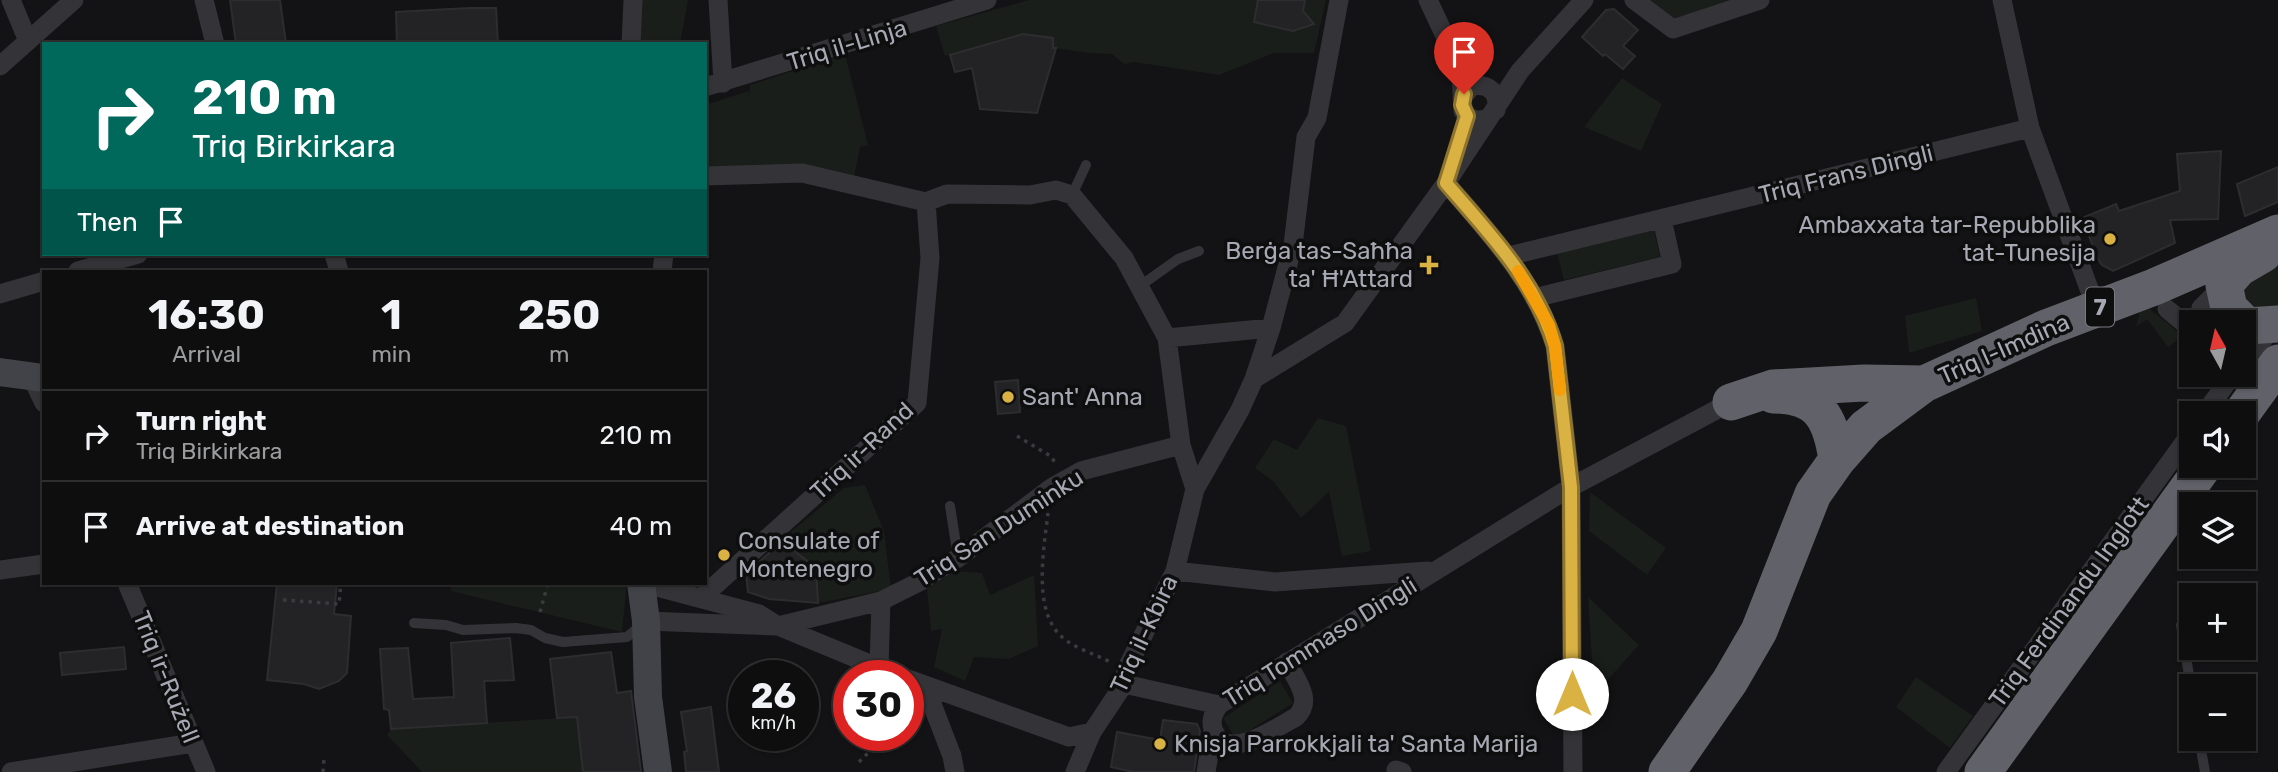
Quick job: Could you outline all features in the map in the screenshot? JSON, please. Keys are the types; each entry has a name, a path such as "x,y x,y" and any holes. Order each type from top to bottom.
{"highway":[{"name":"Triq l-Imdina","path":"1924,384 2046,328 2093,302 2154,287 2278,233"},
{"path":"2260,323 2229,308 2224,285 2239,268 2278,245"},
{"path":"2251,401 2278,363"},
{"path":"1731,402 1773,388 1864,383 1924,384"},
{"path":"1667,772 1730,681 1759,631 1812,494 1866,427 1924,384"},
{"path":"1731,402 1770,395 1791,395 1810,403 1824,416 1833,432 1837,460"},
{"path":"1983,772 2195,478"}],"street":[{"path":"11,0 28,41"},
{"path":"0,66 74,0"},
{"path":"204,0 214,42"},
{"path":"631,42 633,0"},
{"path":"714,85 718,0"},
{"name":"Triq il-Linja","path":"714,85 927,20 961,4 987,0"},
{"name":"Triq il-Kbira","path":"1075,772 1092,732 1125,677 1175,571 1195,489 1240,410 1254,379 1293,245 1306,137 1317,118 1339,0"},
{"path":"1428,0 1461,70 1464,107 1477,121 1492,114 1497,97 1461,70"},
{"path":"1254,379 1345,323 1446,183 1520,71 1584,0"},
{"path":"1634,0 1673,29 1760,0"},
{"path":"2002,0 2031,128 2093,302"},
{"path":"1446,183 1467,89 1484,86 1520,71"},
{"name":"Triq Frans Dingli","path":"1509,256 2031,128"},
{"path":"707,176 802,173 926,202 947,194 1030,195 1056,190 1072,195 1124,258 1167,338 1181,445 1195,489"},
{"path":"1446,183 1509,256 1549,325 1555,346 1571,487 1573,772"},
{"name":"Triq ir-Rand","path":"701,598 917,403 930,258 926,202"},
{"path":"1534,298 1672,264 1662,219"},
{"path":"82,270 131,256"},
{"path":"0,294 42,282"},
{"path":"2201,310 2224,285"},
{"path":"2167,309 2179,319"},
{"path":"1167,338 1271,328"},
{"path":"0,372 38,377 42,394"},
{"name":"Triq Tommaso Dingli","path":"1214,717 1287,662 1433,571 1571,487 1731,402"},
{"name":"Triq San Duminku","path":"778,626 881,601 958,558 1051,488 1081,471 1181,445"},
{"name":"Triq Ferdinandu Inglott","path":"1946,772 2179,450"},
{"path":"0,569 42,564"},
{"path":"1175,571 1275,582 1433,571"},
{"name":"Triq ir-Rużell","path":"128,585 206,772"},
{"path":"641,585 646,621 646,667 658,772"},
{"path":"649,585 760,614 778,626 862,660"},
{"path":"879,660 881,601"},
{"path":"646,621 778,626"},
{"path":"1214,717 1219,740 1230,746 1243,744 1296,717 1303,711 1305,702 1287,662"},
{"path":"1125,677 1214,717"},
{"path":"924,685 1069,737 1092,732"},
{"path":"924,697 952,756 955,772"},
{"path":"1206,772 1214,717"},
{"path":"11,772 193,743"}],"lane":[{"path":"1072,195 1086,165"},
{"path":"1140,286 1178,259 1199,251"},
{"path":"950,506 958,558"},
{"path":"414,623 446,625 463,630 516,628 531,630 545,638 563,642 627,638 646,621"},
{"path":"2201,751 2205,772"}],"path":[{"path":"1017,436 1052,457 1059,472 1051,488 1042,565 1044,609 1061,637 1125,677"},
{"path":"284,600 339,604 341,585"},
{"path":"540,612 547,585"},
{"path":"859,762 870,751"},
{"path":"323,772 324,758"}],"shaded area":[{"path":"634,0 688,0 680,42 640,42"},
{"path":"1029,0 1326,0 1314,53 1274,53 1219,75 1134,62 1124,64 1112,54 1053,48 1053,38 1023,34 945,56 936,26"},
{"path":"1649,0 1729,0 1675,19"},
{"path":"845,54 868,145 860,147 854,177 707,169 707,104 749,91 749,98 750,85"},
{"path":"1622,78 1662,104 1641,151 1584,127"},
{"path":"1654,230 1660,257 1564,280 1557,253"},
{"path":"2278,253 2278,316 2236,303 2248,269"},
{"path":"1976,298 1982,331 1909,353 1905,316"},
{"path":"2146,306 2179,333 2179,339 2168,347 2147,319 2136,327 2140,310"},
{"path":"1318,418 1346,426 1371,551 1342,556 1329,492 1301,518 1273,481 1255,468 1274,439 1297,450"},
{"path":"865,485 884,531 891,589 818,603 816,568 781,540 844,488"},
{"path":"1590,492 1666,548 1647,575 1589,531"},
{"path":"956,571 982,573 990,595 1034,575 1038,646 1009,659 974,657 965,681 934,667 942,629 931,631 927,589"},
{"path":"451,585 627,585 622,632 451,591"},
{"path":"1588,597 1639,645 1604,684 1593,676"},
{"path":"1916,677 1973,716 1950,748 1896,707"},
{"path":"1280,681 1293,703 1236,739 1223,718"},
{"path":"577,717 583,772 422,772 387,735 391,729"}],"building":[{"path":"230,0 280,0 286,42 236,42"},
{"path":"1258,0 1305,0 1303,11 1314,24 1293,31 1254,22"},
{"path":"496,8 498,42 397,42 396,12"},
{"path":"1614,9 1638,30 1623,46 1635,56 1623,69 1582,37 1606,10"},
{"path":"1023,34 1053,38 1053,48 1056,48 1037,113 980,109 972,68 955,72 950,55"},
{"path":"2221,151 2218,219 2170,220 2175,243 2113,271 2102,265 2082,218 2116,204 2119,211 2180,191 2177,154"},
{"path":"2278,167 2278,202 2245,216 2237,184"},
{"name":"Sant' Anna","path":"1018,380 1020,412 998,414 995,382"},
{"path":"782,541 816,568 818,603 769,599 748,592 746,574"},
{"path":"277,585 337,585 334,614 351,616 347,673 339,681 319,689 304,684 267,680"},
{"path":"510,638 514,680 484,681 487,723 391,729 389,710 384,709 380,649 408,648 413,699 454,697 451,643"},
{"path":"124,647 126,669 62,675 60,653"},
{"path":"611,652 617,693 631,691 641,772 583,772 577,717 557,718 550,659"},
{"path":"711,707 719,772 686,772 684,752 687,751 681,712"},
{"name":"Knisja Parrokkjali ta' Santa Marija","path":"1163,720 1197,724 1200,731 1194,772 1133,772 1111,767 1117,732 1160,740"}],"slow traffic":[{"path":"1518,271 1549,325 1555,346 1560,390"}],"place":[{"name":"Ambaxxata tar-Repubblika tat-Tunesija","path":"2110,239"},
{"name":"Berġa tas-Saħħa ta' Ħ'Attard","path":"1429,265"},
{"name":"Sant' Anna","path":"1008,397"},
{"name":"Consulate of Montenegro","path":"724,555"},
{"name":"Knisja Parrokkjali ta' Santa Marija","path":"1160,744"}],"route":[{"path":"1464,94 1462,105 1467,116 1446,183 1509,256 1549,325 1555,346 1571,487 1572,694"}]}
